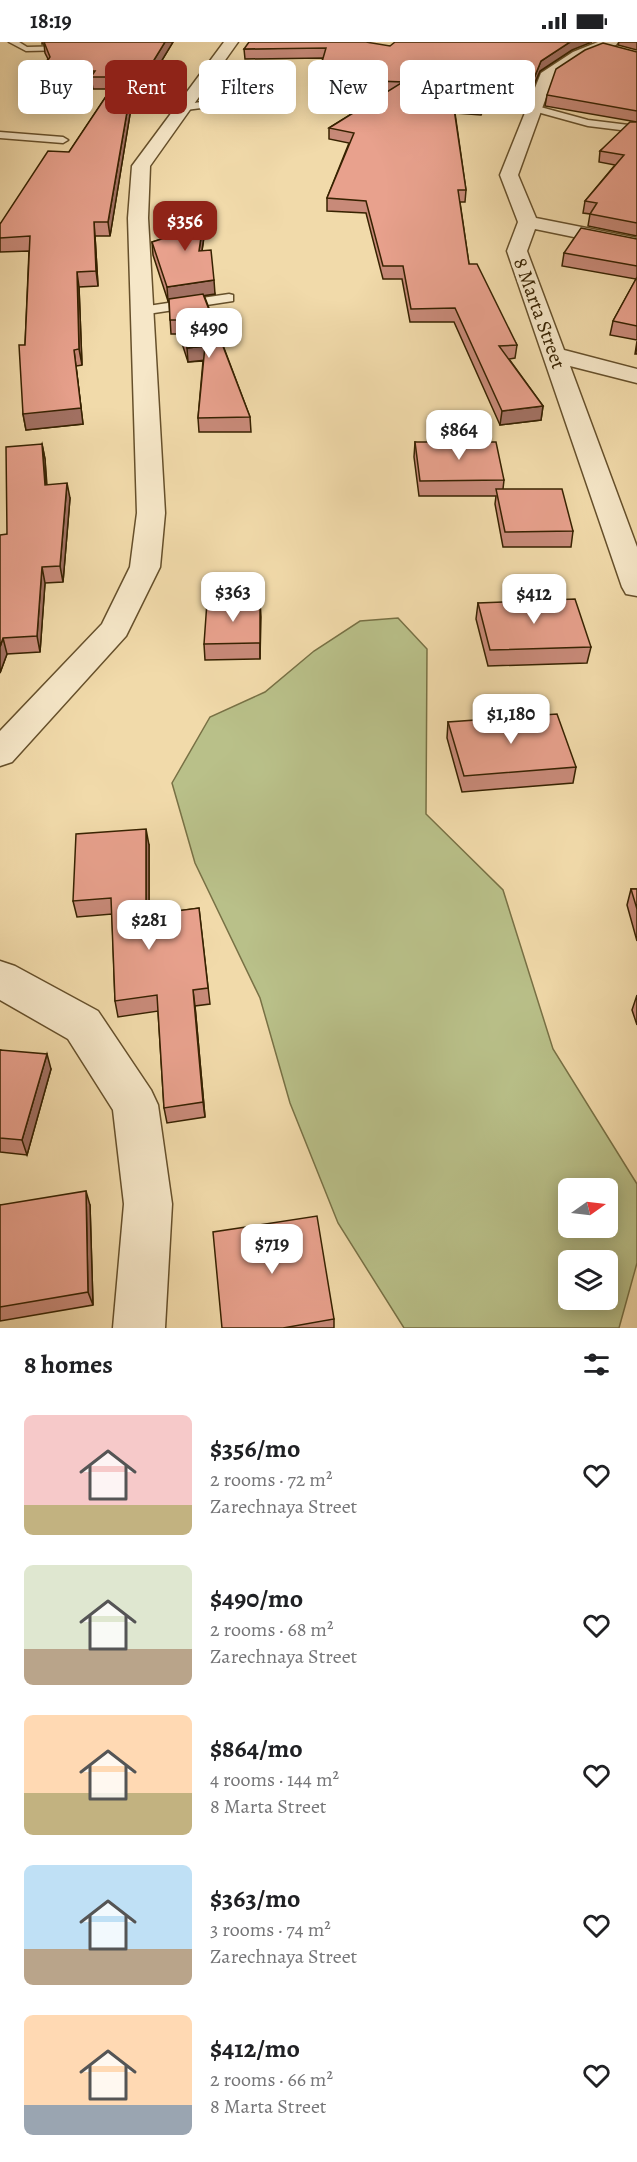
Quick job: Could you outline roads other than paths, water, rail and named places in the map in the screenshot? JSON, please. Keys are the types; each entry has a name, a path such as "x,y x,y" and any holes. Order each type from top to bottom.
{"street":[{"path":"187,106 231,42"},
{"path":"606,45 624,54"},
{"name":"8 Marta Street","path":"535,103 546,76 578,55 606,45"},
{"path":"0,753 115,629 145,567 152,513 138,218 141,166 181,114"},
{"name":"8 Marta Street","path":"531,114 509,175 528,222 516,250 556,355 637,587"},
{"path":"528,222 637,244"},
{"path":"556,355 637,376"},
{"path":"0,979 83,1025 135,1105 148,1204 140,1328"}],"lane":[{"path":"13,42 16,46 26,49 80,48"},
{"path":"535,109 588,123 637,129"},
{"path":"0,135 63,140"},
{"path":"141,311 229,298"}]}
